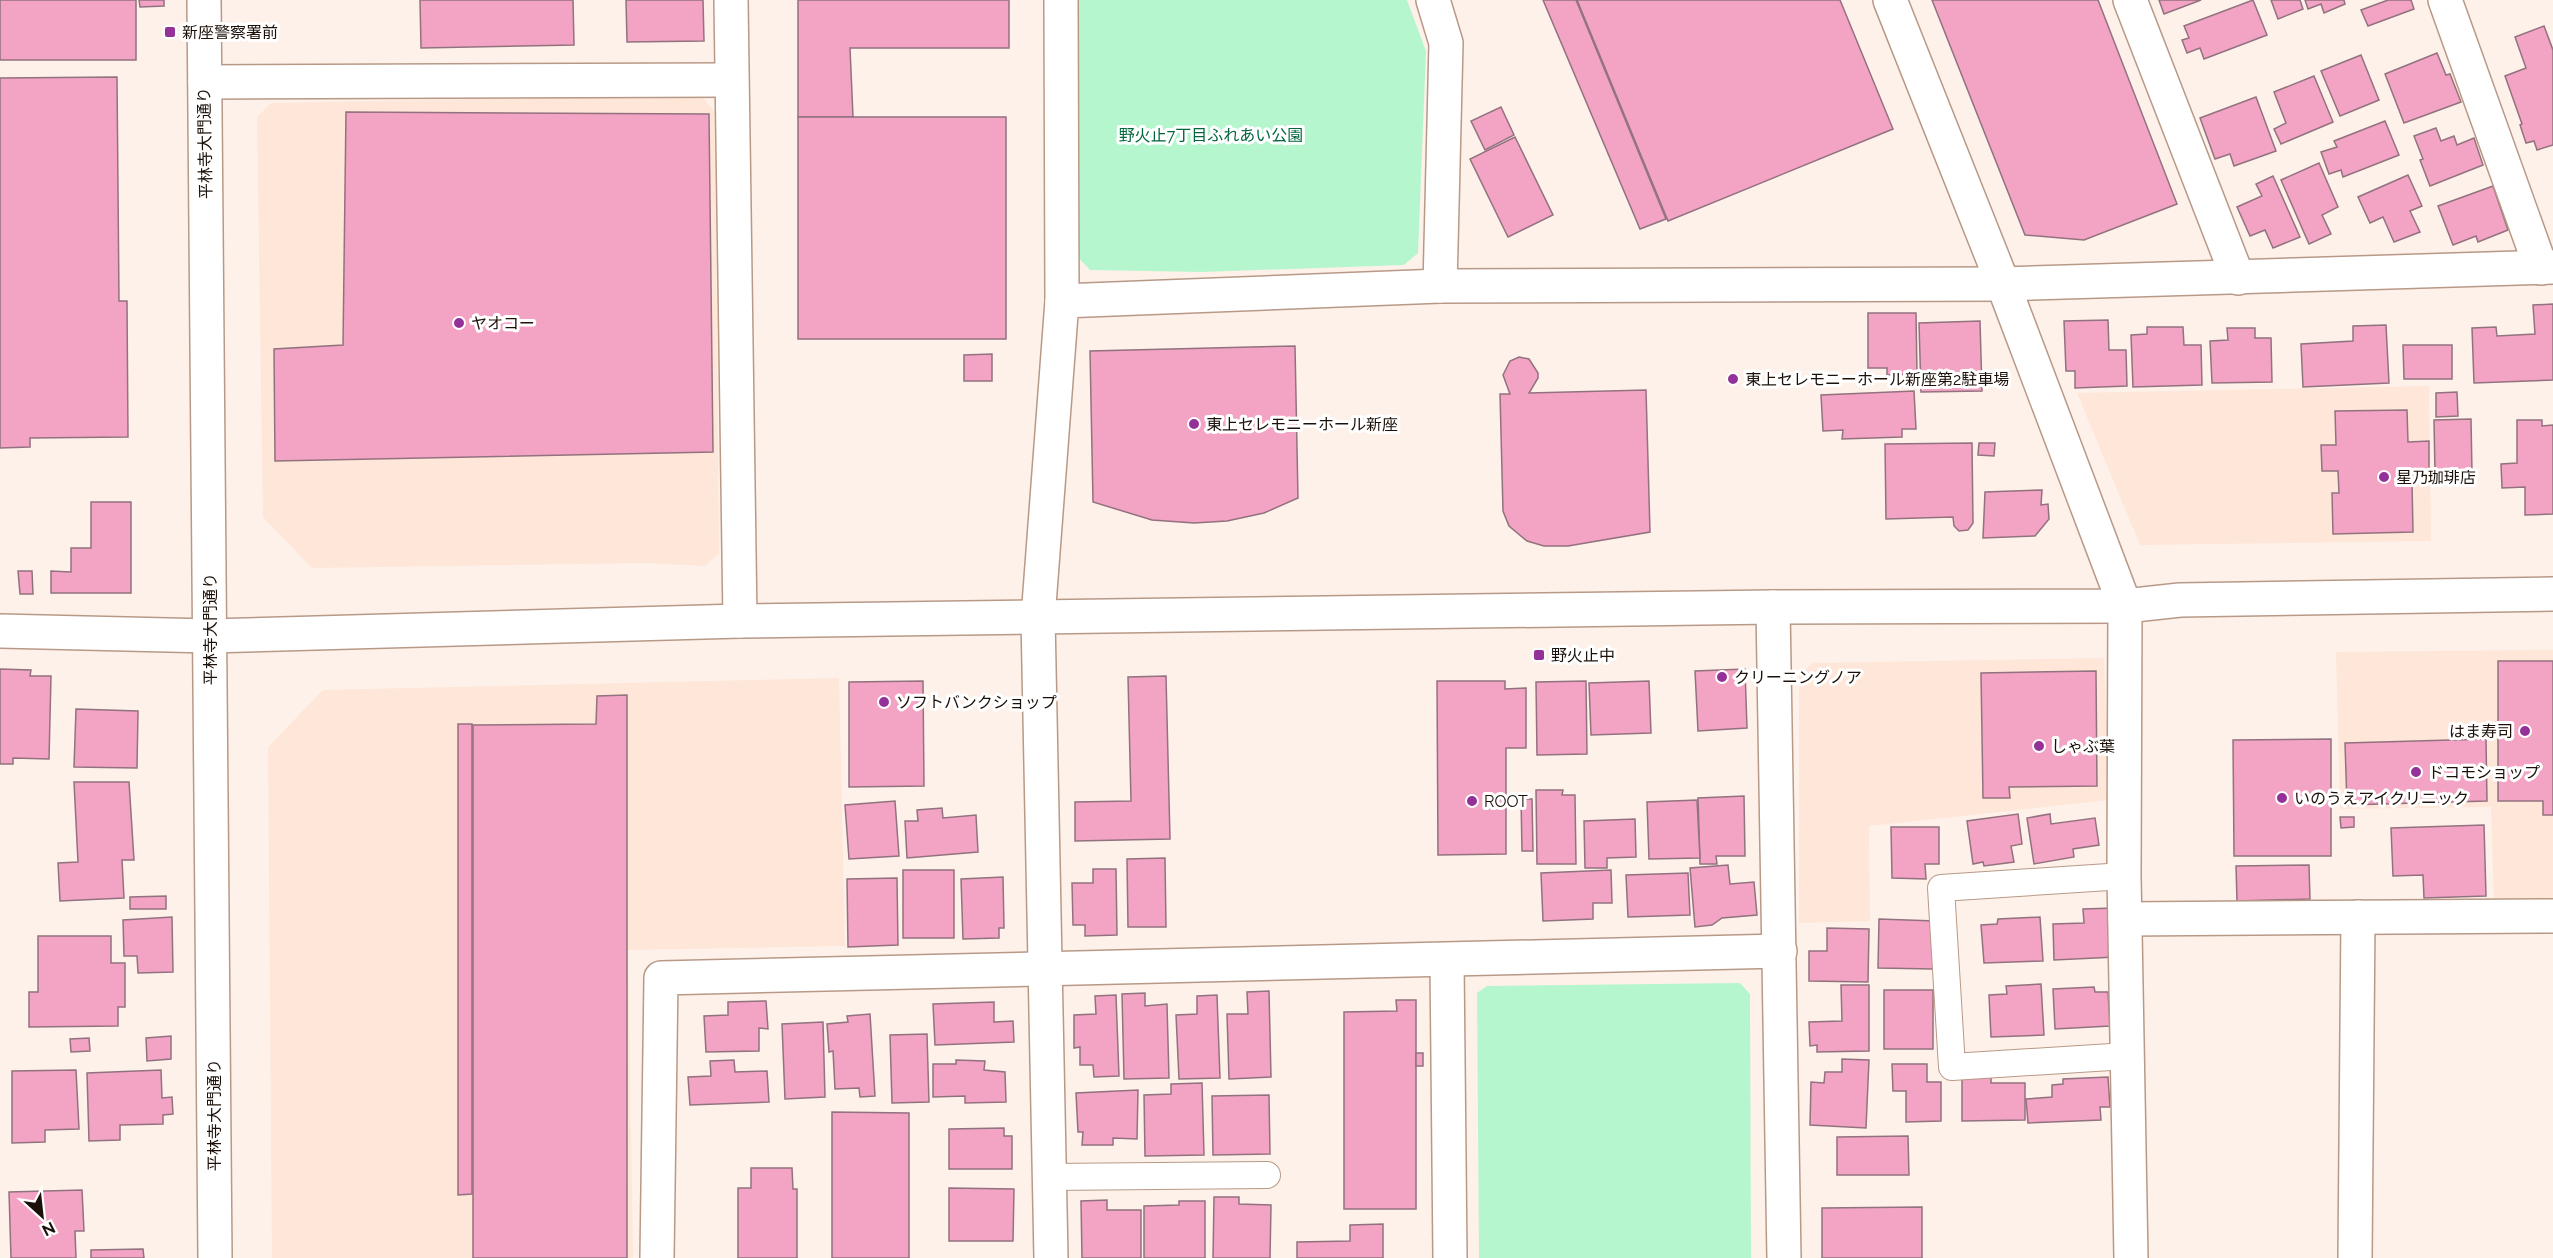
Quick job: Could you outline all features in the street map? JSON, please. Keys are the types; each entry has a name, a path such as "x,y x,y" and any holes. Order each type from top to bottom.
{"street":[{"name":"平林寺大門通り","path":"204,0 215,1258"},
{"path":"731,0 730,80 740,621"},
{"path":"1051,1258 1038,618 1062,301 1060,0"},
{"path":"1433,0 1446,43 1440,286"},
{"path":"1890,0 2003,284 2126,606 2124,876 2131,1258"},
{"path":"2130,0 2238,278"},
{"path":"1062,301 1440,286 2003,284 2547,267 2445,0"},
{"path":"205,82 730,80"},
{"path":"0,631 210,636 740,621 1773,607 2126,606 2180,600 2553,594"},
{"path":"1773,607 1784,1258"},
{"path":"2125,919 2553,916"},
{"path":"2355,1258 2358,917"},
{"path":"657,1258 661,978 1447,961 1780,951"},
{"path":"1447,961 1450,1258"}],"lane":[{"path":"2124,876 1941,888 1952,1067 2127,1056"},
{"path":"1049,1177 1268,1174"}],"shaded area":[{"path":"700,95 715,112 719,554 705,566 646,563 312,568 263,517 257,117 271,103"},
{"path":"2429,386 2431,541 2140,545 2077,393"},
{"path":"2553,650 2553,902 2494,903 2491,807 2340,809 2336,652"},
{"path":"2104,658 2109,800 1869,826 1870,921 1799,923 1799,675 1813,663"},
{"path":"839,678 845,946 628,950 633,1258 272,1258 268,747 323,690"}],"green space":[{"name":"野火止7丁目ふれあい公園","path":"1074,0 1407,0 1426,51 1418,253 1404,265 1202,272 1090,270 1074,253"},
{"path":"1740,983 1750,994 1751,1258 1479,1258 1477,993 1487,986"}],"building":[{"path":"0,0 136,0 136,60 0,60"},
{"path":"139,0 164,0 164,6 140,7"},
{"path":"420,0 573,0 574,45 421,48"},
{"path":"626,0 703,0 704,41 627,42"},
{"path":"798,0 1009,0 1009,48 850,48 853,117 798,117"},
{"path":"1543,0 1576,0 1666,219 1640,229"},
{"path":"1577,0 1840,0 1893,129 1668,221"},
{"path":"1932,0 2098,0 2177,204 2084,240 2025,235"},
{"path":"2159,0 2201,0 2164,14"},
{"path":"2253,0 2267,35 2204,59 2200,48 2187,53 2182,40 2189,38 2184,26"},
{"path":"2271,0 2300,0 2303,9 2278,19"},
{"path":"2305,0 2344,0 2345,4 2324,13 2321,4 2308,9"},
{"path":"2388,0 2411,0 2414,9 2368,26 2361,10"},
{"path":"2544,26 2553,50 2553,145 2537,150 2534,141 2526,143 2520,125 2522,124 2505,76 2526,68 2515,37"},
{"path":"2437,53 2446,75 2450,74 2461,102 2404,123 2385,74"},
{"path":"2361,55 2379,100 2340,116 2321,71"},
{"path":"2314,76 2333,122 2281,144 2274,129 2286,123 2274,92"},
{"path":"117,77 119,301 127,301 128,437 30,438 30,447 0,448 0,78"},
{"path":"2256,97 2276,151 2234,166 2230,154 2215,159 2200,118"},
{"path":"1501,107 1514,135 1485,150 1471,121"},
{"path":"346,112 709,114 713,452 275,461 274,349 343,345"},
{"path":"798,117 1006,117 1006,339 798,339"},
{"path":"2385,121 2399,155 2343,177 2341,170 2329,174 2321,152 2337,147 2334,141"},
{"path":"2436,128 2441,141 2454,136 2457,145 2474,138 2483,165 2430,186 2414,136"},
{"path":"1515,137 1553,215 1508,237 1470,159"},
{"path":"2319,163 2338,207 2322,215 2331,234 2309,244 2281,180"},
{"path":"2408,175 2422,206 2410,211 2420,232 2394,242 2383,217 2370,223 2358,197"},
{"path":"2273,176 2300,237 2273,248 2265,230 2250,236 2237,207 2262,196 2256,184"},
{"path":"2493,186 2508,230 2478,242 2476,236 2453,245 2438,206"},
{"path":"2553,304 2553,380 2474,383 2472,328 2496,327 2497,336 2535,334 2533,305"},
{"path":"1868,313 1916,313 1917,374 1887,375 1887,368 1868,368"},
{"path":"2108,320 2109,350 2126,350 2127,386 2075,388 2075,371 2066,371 2064,321"},
{"path":"1980,321 1982,391 1921,392 1919,323"},
{"path":"2386,325 2389,383 2303,387 2301,344 2353,341 2353,326"},
{"path":"2147,327 2183,327 2184,345 2201,345 2202,385 2133,387 2131,335 2147,334"},
{"path":"2227,328 2255,328 2255,338 2271,338 2272,382 2212,383 2210,341 2228,340"},
{"path":"2403,345 2452,345 2452,379 2404,379"},
{"name":"東上セレモニーホール新座","path":"1295,346 1298,498 1264,513 1227,521 1194,523 1152,520 1093,502 1090,351"},
{"path":"992,354 992,381 964,381 964,355"},
{"path":"1519,357 1529,359 1538,373 1538,378 1529,393 1646,390 1650,532 1568,546 1544,546 1527,541 1509,526 1503,511 1500,394 1510,394 1503,375 1510,361"},
{"path":"1914,391 1916,429 1902,429 1902,437 1842,439 1843,430 1823,431 1821,395"},
{"path":"2457,392 2458,416 2436,417 2436,393"},
{"name":"星乃珈琲店","path":"2407,410 2408,442 2429,441 2429,484 2412,483 2413,532 2333,534 2332,493 2339,493 2338,471 2322,471 2321,445 2336,445 2335,411"},
{"path":"2471,419 2472,473 2435,474 2434,420"},
{"path":"2517,420 2542,420 2542,426 2553,425 2553,514 2525,515 2525,487 2502,488 2501,464 2517,463"},
{"path":"1972,443 1973,523 1968,530 1959,531 1954,526 1953,517 1886,519 1885,444"},
{"path":"1979,443 1995,443 1994,456 1978,455"},
{"path":"2042,490 2041,505 2048,504 2049,519 2035,536 1983,538 1985,492"},
{"path":"91,502 131,502 131,593 51,593 51,571 71,572 71,548 91,548"},
{"path":"18,571 32,571 33,594 20,594"},
{"name":"はま寿司","path":"2498,661 2553,661 2553,815 2543,815 2543,801 2498,801"},
{"path":"0,669 31,670 30,676 51,676 49,759 13,758 13,764 0,764"},
{"path":"1745,669 1747,728 1698,731 1695,671"},
{"name":"しゃぶ葉","path":"2096,671 2097,786 2009,787 2010,798 1983,798 1981,673"},
{"path":"1166,676 1170,839 1075,841 1075,802 1131,801 1128,677"},
{"path":"923,681 924,786 849,787 849,682"},
{"name":"ROOT","path":"1437,681 1505,681 1505,689 1526,688 1526,748 1506,748 1506,854 1438,855"},
{"path":"1586,681 1587,754 1537,755 1536,682"},
{"path":"1649,681 1651,733 1591,735 1589,683"},
{"path":"627,695 627,1258 473,1258 473,725 596,724 597,696"},
{"path":"76,709 138,711 137,768 74,767"},
{"path":"458,724 472,724 472,1194 458,1195"},
{"name":"いのうえアイクリニック","path":"2331,739 2331,856 2234,856 2233,740"},
{"name":"ドコモショップ","path":"2486,739 2487,801 2347,805 2345,743"},
{"path":"74,782 129,782 134,860 122,860 124,898 60,901 58,863 78,862"},
{"path":"1536,790 1563,790 1562,795 1575,795 1576,864 1537,864"},
{"path":"1744,796 1745,856 1716,856 1717,864 1700,864 1698,798"},
{"path":"1521,799 1532,799 1533,851 1522,851"},
{"path":"1697,800 1700,858 1649,859 1647,802"},
{"path":"895,801 899,856 849,859 845,805"},
{"path":"942,808 943,818 976,815 978,852 907,858 905,821 918,821 917,810"},
{"path":"2018,814 2022,844 2011,846 2014,862 1984,866 1983,862 1973,864 1967,821"},
{"path":"2050,814 2051,824 2095,818 2099,845 2073,849 2074,857 2034,864 2027,818"},
{"path":"2340,817 2354,817 2354,827 2341,828"},
{"path":"1635,819 1636,857 1607,858 1607,868 1585,868 1584,821"},
{"path":"2484,825 2486,896 2424,898 2423,875 2393,876 2391,828"},
{"path":"1891,827 1939,827 1939,864 1925,864 1926,879 1892,878"},
{"path":"1165,858 1166,927 1128,927 1127,859"},
{"path":"1728,865 1730,884 1754,882 1757,915 1722,918 1712,925 1695,927 1690,868"},
{"path":"2309,865 2310,899 2237,901 2236,866"},
{"path":"1093,869 1116,869 1117,935 1085,936 1085,925 1073,925 1072,883 1093,883"},
{"path":"903,870 954,870 954,938 903,938"},
{"path":"1611,870 1612,903 1593,903 1593,919 1543,921 1541,873"},
{"path":"1688,873 1690,915 1628,917 1626,875"},
{"path":"1003,877 1004,928 999,928 999,938 963,939 961,879"},
{"path":"897,878 898,945 848,947 847,879"},
{"path":"166,896 166,909 130,909 130,897"},
{"path":"2114,908 2116,957 2054,960 2053,924 2084,923 2083,909"},
{"path":"172,917 173,972 138,973 137,956 124,956 123,920"},
{"path":"2040,917 2043,961 1984,963 1981,925 1997,924 1998,919"},
{"path":"1879,919 1935,921 1933,969 1878,968"},
{"path":"1827,928 1869,929 1868,982 1809,981 1809,951 1827,951"},
{"path":"38,936 111,936 111,963 125,963 125,1007 118,1007 118,1026 29,1027 29,992 38,992"},
{"path":"2041,984 2044,1035 1991,1037 1989,995 2007,994 2006,986"},
{"path":"1841,985 1869,985 1869,1051 1817,1052 1817,1045 1810,1046 1809,1022 1842,1021"},
{"path":"2094,987 2095,992 2108,992 2110,1026 2055,1029 2053,989"},
{"path":"1884,990 1933,990 1933,1049 1884,1049"},
{"path":"1269,991 1271,1077 1229,1079 1227,1014 1248,1014 1247,992"},
{"path":"1145,993 1145,1006 1167,1004 1169,1078 1124,1079 1122,994"},
{"path":"1116,995 1119,1076 1094,1077 1093,1065 1080,1065 1080,1047 1074,1048 1074,1015 1096,1014 1095,996"},
{"path":"1217,995 1220,1078 1179,1079 1176,1015 1197,1014 1197,996"},
{"path":"1396,1000 1416,1000 1416,1209 1344,1209 1344,1012 1397,1011"},
{"path":"766,1001 768,1029 759,1028 759,1051 706,1052 704,1016 728,1015 728,1002"},
{"path":"994,1002 994,1022 1013,1021 1014,1042 935,1045 933,1004"},
{"path":"870,1014 875,1096 860,1097 859,1088 835,1089 833,1051 829,1052 827,1024 848,1022 847,1016"},
{"path":"823,1022 825,1097 785,1099 782,1024"},
{"path":"927,1034 929,1102 892,1103 890,1035"},
{"path":"171,1036 171,1059 147,1061 146,1038"},
{"path":"89,1038 90,1051 71,1052 70,1039"},
{"path":"1416,1053 1423,1053 1423,1066 1416,1066"},
{"path":"1842,1059 1869,1060 1866,1128 1810,1125 1811,1082 1824,1083 1825,1072 1842,1072"},
{"path":"734,1060 735,1072 767,1071 769,1102 690,1105 688,1077 711,1076 710,1061"},
{"path":"956,1060 985,1061 984,1070 1005,1072 1006,1102 965,1103 965,1096 933,1097 933,1064 956,1064"},
{"path":"1892,1064 1927,1064 1927,1082 1941,1082 1941,1121 1906,1122 1906,1091 1893,1091"},
{"path":"76,1070 79,1129 45,1130 45,1142 12,1143 12,1071"},
{"path":"161,1070 162,1098 172,1097 173,1114 163,1115 163,1124 120,1125 120,1140 89,1141 87,1073"},
{"path":"1962,1075 1991,1075 1991,1083 2025,1083 2025,1120 1962,1121"},
{"path":"2108,1077 2110,1107 2100,1107 2101,1120 2028,1123 2026,1099 2052,1097 2052,1085 2063,1084 2063,1079"},
{"path":"1202,1083 1204,1155 1145,1156 1144,1095 1171,1094 1171,1084"},
{"path":"1138,1090 1137,1139 1113,1138 1113,1145 1082,1145 1083,1132 1078,1132 1076,1093"},
{"path":"1269,1095 1270,1154 1213,1155 1212,1096"},
{"path":"832,1112 909,1113 909,1258 832,1258"},
{"path":"1004,1128 1004,1136 1012,1136 1012,1169 949,1169 949,1129"},
{"path":"1908,1136 1909,1175 1837,1175 1837,1137"},
{"path":"751,1168 792,1168 793,1189 797,1189 797,1258 738,1258 738,1188 751,1188"},
{"path":"949,1188 1014,1189 1013,1241 949,1241"},
{"path":"82,1190 84,1231 75,1231 76,1258 11,1258 9,1192"},
{"path":"1214,1197 1239,1197 1239,1204 1271,1205 1270,1258 1213,1258"},
{"path":"1107,1200 1107,1210 1141,1210 1141,1258 1082,1258 1081,1201"},
{"path":"1179,1201 1205,1201 1205,1258 1144,1258 1144,1206 1179,1205"},
{"path":"1922,1207 1922,1258 1822,1258 1822,1208"},
{"path":"1383,1224 1383,1258 1297,1258 1297,1242 1350,1241 1350,1225"},
{"path":"143,1249 144,1258 91,1258 91,1250"}],"place":[{"name":"新座警察署前","path":"170,32"},
{"name":"ヤオコー","path":"459,323"},
{"name":"東上セレモニーホール新座第2駐車場","path":"1733,379"},
{"name":"東上セレモニーホール新座","path":"1194,424"},
{"name":"星乃珈琲店","path":"2384,477"},
{"name":"野火止中","path":"1539,655"},
{"name":"クリーニングノア","path":"1722,677"},
{"name":"ソフトバンクショップ","path":"884,702"},
{"name":"はま寿司","path":"2525,731"},
{"name":"しゃぶ葉","path":"2039,746"},
{"name":"ドコモショップ","path":"2416,772"},
{"name":"いのうえアイクリニック","path":"2282,798"},
{"name":"ROOT","path":"1472,801"}]}
